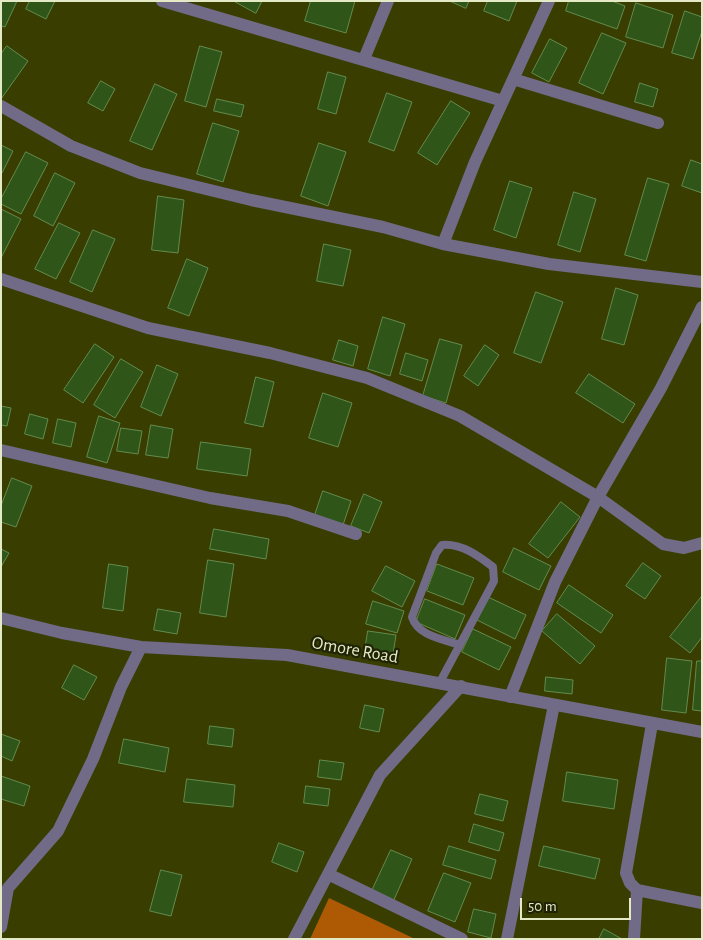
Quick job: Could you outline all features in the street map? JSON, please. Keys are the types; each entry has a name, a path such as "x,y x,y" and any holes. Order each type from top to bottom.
{"street":[{"path":"162,1 364,59 503,102"},
{"path":"364,59 388,1"},
{"path":"443,244 475,162 549,1"},
{"path":"513,79 658,123"},
{"path":"1,106 71,146 140,173 251,200 383,227 443,244 549,264 702,282"},
{"path":"1,279 139,325 270,353 367,378 460,416 598,497 662,544 684,548 702,543"},
{"path":"510,697 556,582 598,497 662,388 702,308"},
{"path":"1,450 210,498 288,511 356,534"},
{"name":"Omore Road","path":"1,618 62,633 141,647 287,655 702,732"},
{"path":"1,927 8,888 58,831 93,760 121,687 141,647"},
{"path":"294,939 380,775 461,686"},
{"path":"507,939 554,706"},
{"path":"652,724 626,873 630,883 638,890 702,903"},
{"path":"328,874 462,939"},
{"path":"634,939 638,890"}],"lane":[{"path":"440,682 460,646 494,581 493,567 477,555 450,544 442,545 436,553 412,617 415,627 460,646"}],"shaded area":[{"path":"329,898 415,939 310,939"}],"building":[{"path":"1,1 17,1 5,27 1,26"},
{"path":"30,1 55,1 46,19 26,9"},
{"path":"234,1 262,1 256,13"},
{"path":"311,1 355,1 346,33 305,21"},
{"path":"450,1 469,1 466,8"},
{"path":"488,1 517,1 509,21 484,11"},
{"path":"569,1 612,1 625,6 617,29 566,11"},
{"path":"636,3 673,15 663,48 626,37"},
{"path":"685,11 702,17 702,31 693,59 672,53"},
{"path":"602,33 626,43 603,94 579,83"},
{"path":"550,39 567,48 549,82 532,73"},
{"path":"7,46 28,61 1,99 1,54"},
{"path":"200,46 222,52 206,107 185,101"},
{"path":"328,72 346,77 336,114 318,109"},
{"path":"101,81 115,89 103,111 88,103"},
{"path":"640,83 658,89 653,107 635,102"},
{"path":"155,84 177,94 152,150 130,141"},
{"path":"387,93 412,102 394,151 369,142"},
{"path":"217,99 244,105 241,117 214,111"},
{"path":"451,101 470,113 437,165 418,153"},
{"path":"213,123 239,131 223,182 197,174"},
{"path":"319,143 346,152 328,206 301,196"},
{"path":"1,145 13,151 2,173 1,172"},
{"path":"26,152 48,163 21,214 1,204 1,199"},
{"path":"691,160 702,164 702,193 682,186"},
{"path":"55,173 75,183 53,226 34,216"},
{"path":"648,178 669,184 646,261 625,255"},
{"path":"510,181 532,188 516,238 494,230"},
{"path":"574,192 596,199 580,252 558,245"},
{"path":"158,196 184,200 178,253 152,250"},
{"path":"1,209 21,219 1,258"},
{"path":"59,223 80,233 56,279 35,269"},
{"path":"93,230 115,239 92,292 70,282"},
{"path":"324,244 351,250 343,286 317,281"},
{"path":"187,259 208,268 189,316 168,308"},
{"path":"616,288 638,295 624,345 602,339"},
{"path":"536,292 563,302 541,363 514,353"},
{"path":"383,317 405,324 390,376 368,369"},
{"path":"440,339 462,345 446,403 423,396"},
{"path":"339,340 358,346 353,366 333,360"},
{"path":"95,344 114,357 83,403 64,390"},
{"path":"485,345 499,355 478,386 464,376"},
{"path":"406,353 428,360 422,381 400,374"},
{"path":"121,359 143,372 115,418 94,405"},
{"path":"157,365 178,374 161,416 141,407"},
{"path":"589,374 635,404 623,423 576,393"},
{"path":"256,377 274,382 263,427 245,423"},
{"path":"323,393 352,403 338,447 309,438"},
{"path":"1,406 11,408 7,426 1,425"},
{"path":"30,414 48,419 43,439 25,434"},
{"path":"99,416 120,423 107,463 87,457"},
{"path":"58,419 76,423 71,447 53,443"},
{"path":"151,425 173,429 168,458 146,455"},
{"path":"121,428 142,431 138,454 117,451"},
{"path":"201,442 251,449 247,476 197,469"},
{"path":"12,478 32,486 16,527 1,522 1,506"},
{"path":"323,491 351,501 343,525 315,515"},
{"path":"364,494 382,502 369,533 351,526"},
{"path":"561,502 580,517 548,558 529,544"},
{"path":"214,529 269,539 266,559 210,549"},
{"path":"514,548 551,566 539,590 503,572"},
{"path":"1,549 9,553 1,567"},
{"path":"208,560 234,564 226,617 200,613"},
{"path":"643,563 661,576 645,599 626,586"},
{"path":"109,564 128,567 123,611 103,608"},
{"path":"437,564 474,578 463,605 427,591"},
{"path":"386,566 415,581 402,607 372,591"},
{"path":"569,585 613,615 601,633 557,603"},
{"path":"702,596 702,637 690,653 670,637"},
{"path":"488,597 526,615 515,639 477,620"},
{"path":"425,599 465,615 455,639 416,622"},
{"path":"373,601 404,611 397,633 366,624"},
{"path":"158,609 181,613 177,634 154,630"},
{"path":"557,614 595,646 580,664 542,631"},
{"path":"473,629 511,647 499,670 462,652"},
{"path":"368,631 396,635 392,661 364,657"},
{"path":"667,658 692,661 686,713 662,710"},
{"path":"697,661 702,661 702,711 693,710"},
{"path":"74,665 97,677 84,700 62,688"},
{"path":"546,677 573,680 572,694 545,691"},
{"path":"365,705 384,709 379,732 360,728"},
{"path":"210,726 234,729 232,747 208,744"},
{"path":"1,734 20,741 12,761 1,756"},
{"path":"124,739 169,748 165,772 119,763"},
{"path":"320,760 344,763 341,780 318,777"},
{"path":"567,772 618,780 614,809 563,801"},
{"path":"1,776 30,786 24,806 1,799"},
{"path":"187,779 235,785 233,807 184,802"},
{"path":"306,786 330,789 328,806 304,803"},
{"path":"480,794 508,801 503,821 475,814"},
{"path":"474,824 504,833 499,851 469,842"},
{"path":"279,843 304,852 297,872 272,862"},
{"path":"449,846 496,860 491,879 443,865"},
{"path":"544,846 600,859 595,879 539,866"},
{"path":"391,850 412,859 393,902 371,893"},
{"path":"161,870 182,875 171,916 150,911"},
{"path":"444,873 471,883 455,922 428,911"},
{"path":"474,909 496,914 491,938 468,932"},
{"path":"604,929 622,939 599,939"}]}
